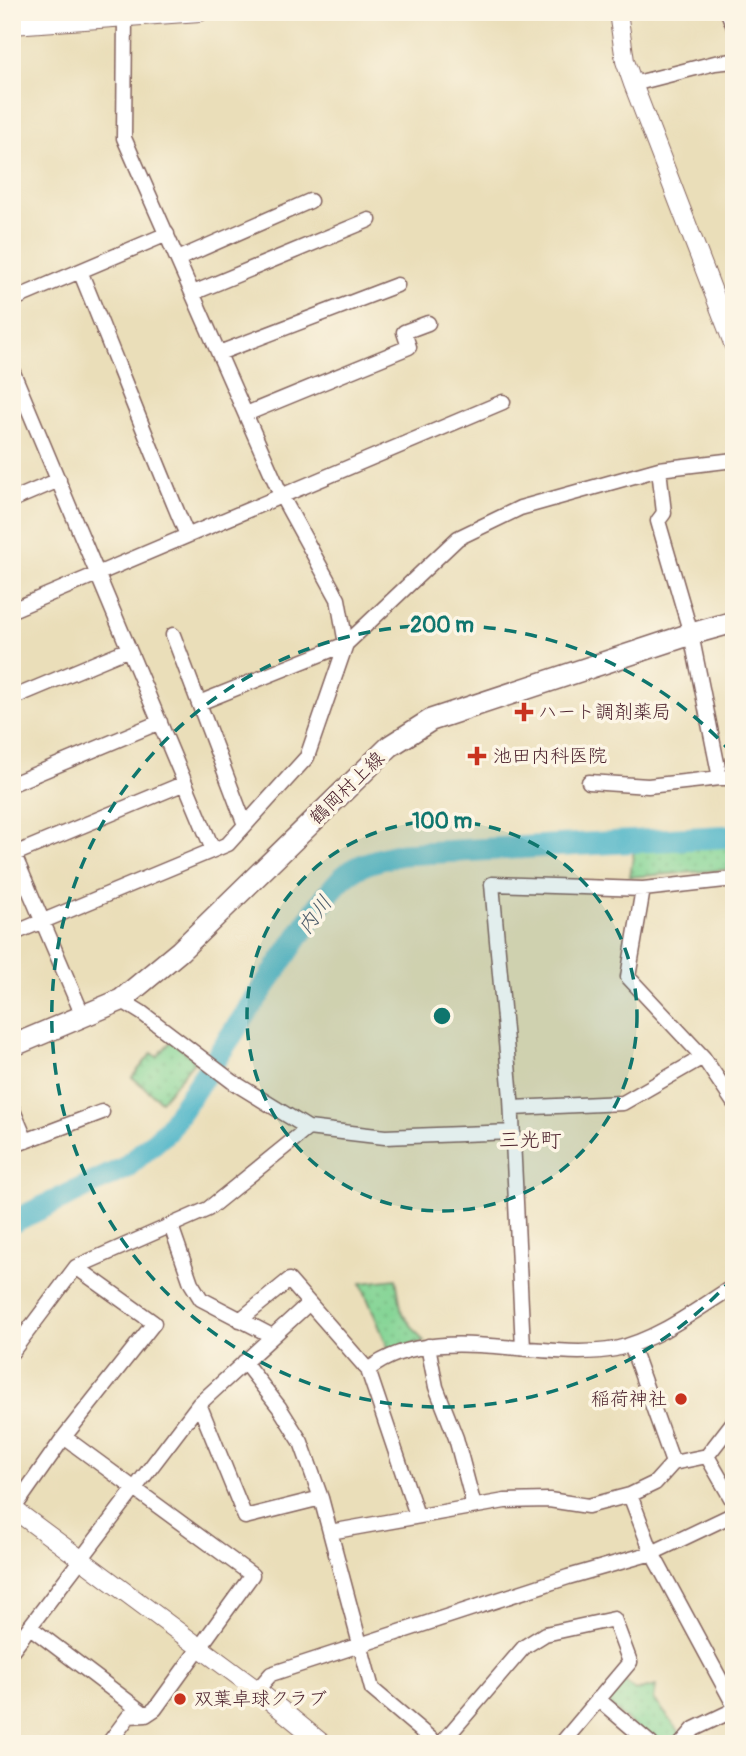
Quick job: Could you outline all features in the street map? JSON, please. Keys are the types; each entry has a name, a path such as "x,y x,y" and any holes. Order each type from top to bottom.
{"main road":[{"name":"鶴岡村上線","path":"12,1046 121,1000 180,951 390,746 431,720 734,622"}],"street":[{"path":"12,25 103,15 200,12"},
{"path":"618,12 625,61 734,346"},
{"path":"728,12 734,27"},
{"path":"12,934 228,844 307,757 345,644 338,599 281,495 124,138 125,16"},
{"path":"633,84 715,63 734,61"},
{"path":"178,259 310,201"},
{"path":"193,292 369,220"},
{"path":"12,300 167,234"},
{"path":"80,271 133,401 144,435 187,535"},
{"path":"219,353 397,285"},
{"path":"246,414 409,347 404,331 428,323"},
{"path":"12,370 19,403 59,480 213,850"},
{"path":"12,610 503,402"},
{"path":"199,703 345,644 458,538 520,508 659,468 734,460"},
{"path":"589,782 648,786 727,778 691,634 658,522 664,513 659,468"},
{"path":"12,500 59,480"},
{"path":"173,635 245,825"},
{"path":"12,698 129,649"},
{"path":"12,783 160,722"},
{"path":"83,1016 13,853 185,783"},
{"path":"523,1348 512,1108 492,884 643,889 734,879"},
{"path":"643,889 628,977 703,1057 734,1103"},
{"path":"121,1000 233,1082 308,1128 385,1137 513,1132"},
{"path":"512,1108 623,1103 703,1057"},
{"path":"12,1108 19,1144 102,1112"},
{"path":"12,1352 76,1267 208,1209 308,1128"},
{"path":"171,1226 191,1283 201,1299 272,1336"},
{"path":"76,1267 154,1323 64,1437 13,1509 257,1690 323,1744"},
{"path":"240,1320 289,1280 368,1370 417,1515"},
{"path":"368,1370 381,1360 428,1346 613,1349 631,1345 643,1341 734,1286"},
{"path":"12,1650 199,1404 309,1303"},
{"path":"631,1345 673,1463"},
{"path":"428,1346 436,1387 456,1438 474,1506"},
{"path":"244,1362 279,1407 301,1442 321,1498 358,1646 372,1689 445,1742 524,1647 545,1634 614,1619 630,1662 561,1744"},
{"path":"199,1404 245,1517 321,1498"},
{"path":"330,1532 505,1501 549,1500 588,1506 631,1495 655,1483 673,1463 706,1456 734,1421"},
{"path":"64,1437 252,1576 155,1709 146,1715 129,1716 108,1744"},
{"path":"706,1456 734,1503"},
{"path":"631,1495 652,1553 734,1705"},
{"path":"257,1690 271,1674 568,1577 652,1553 734,1514"},
{"path":"30,1627 146,1715"},
{"path":"598,1699 651,1744"},
{"path":"681,1744 694,1729 734,1710"}],"green space":[{"path":"734,843 734,869 630,877 634,850"},
{"path":"172,1040 195,1060 161,1101 132,1077 152,1053 157,1057"},
{"path":"396,1279 402,1313 424,1342 388,1348 361,1283"},
{"path":"621,1678 635,1691 656,1686 654,1699 682,1735 676,1744 655,1744 601,1699"}],"waterway":[{"name":"内川","path":"12,1222 125,1168 166,1132 316,910 343,877 361,866 402,854 734,836"}],"place":[{"name":"ハート調剤薬局","path":"524,712"},
{"name":"池田内科医院","path":"477,756"},
{"name":"稲荷神社","path":"681,1399"},
{"name":"双葉卓球クラブ","path":"180,1699"}],"district":[{"name":"三光町","path":"530,1140"}]}
